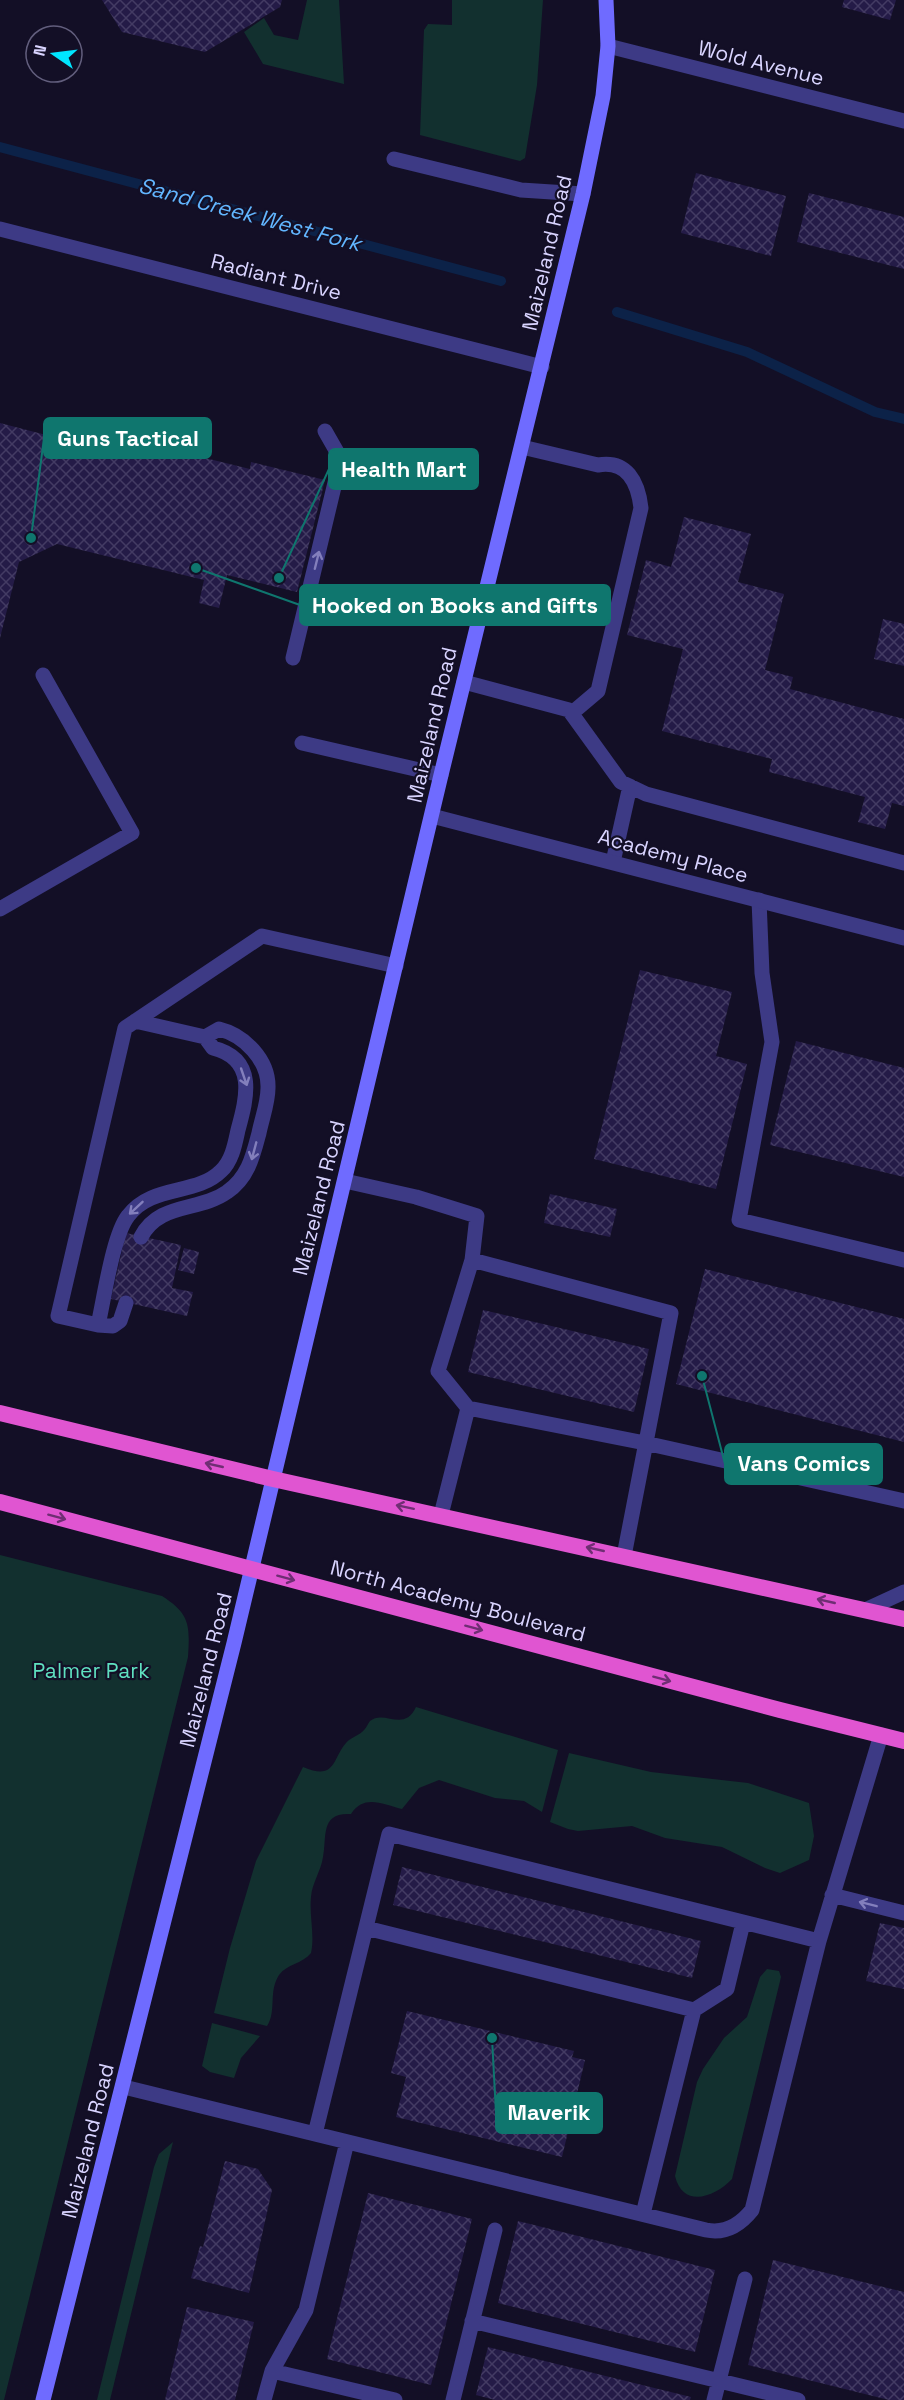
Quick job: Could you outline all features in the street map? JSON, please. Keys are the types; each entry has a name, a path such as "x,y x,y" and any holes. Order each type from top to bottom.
{"highway":[{"path":"0,1413 273,1479 904,1619"},
{"name":"North Academy Boulevard","path":"0,1502 904,1741"}],"main road":[{"name":"Maizeland Road","path":"43,2400 124,2087 252,1569 441,775 583,194 603,96 608,46 606,0"}],"street":[{"name":"Wold Avenue","path":"608,46 904,121"},
{"path":"394,159 521,190 583,194"},
{"name":"Radiant Drive","path":"0,229 542,367"},
{"path":"293,658 339,466 337,452 325,431"},
{"path":"522,447 598,465 610,463 629,474 639,489 641,508 598,691 572,713"},
{"path":"0,909 132,833 43,675"},
{"path":"464,682 539,700 569,710 587,738 621,782 646,794 904,863"},
{"path":"302,743 441,775"},
{"path":"613,862 630,786"},
{"name":"Academy Place","path":"432,816 904,938"},
{"path":"759,900 762,973 772,1042 739,1220 904,1260"},
{"path":"126,1303 120,1321 113,1326 58,1316 125,1028 262,936 396,966"},
{"path":"98,1325 120,1231 128,1215 149,1198 212,1178 221,1171 233,1152 248,1089 246,1077 240,1066 223,1051 213,1048 205,1037 135,1021"},
{"path":"141,1237 154,1219 164,1213 207,1202 226,1192 247,1170 253,1158 268,1087 263,1065 235,1034 219,1029 205,1037"},
{"path":"345,1181 416,1197 477,1216 472,1260 438,1371 468,1408 645,1443 904,1501"},
{"path":"472,1260 671,1312 624,1556"},
{"path":"441,1515 468,1408"},
{"path":"865,1610 904,1592"},
{"path":"124,2087 714,2232 734,2226 745,2219 752,2210 819,1941 881,1735"},
{"path":"315,2134 389,1834 819,1941"},
{"path":"832,1896 904,1913"},
{"path":"643,2214 694,2010 727,1989 743,1923"},
{"path":"366,1928 694,2010"},
{"path":"264,2400 272,2371 306,2310 347,2142"},
{"path":"453,2400 495,2230"},
{"path":"714,2400 745,2279"},
{"path":"472,2321 798,2400"},
{"path":"272,2371 395,2400"}],"green space":[{"path":"307,0 339,0 344,84 263,64 244,32 264,18 274,35 298,40"},
{"path":"452,0 543,0 537,85 525,158 520,161 420,135 424,30 428,24 452,25"},
{"name":"Palmer Park","path":"0,1555 162,1596 183,1615 189,1636 188,1657 4,2400 0,2400"},
{"path":"416,1707 558,1750 542,1812 524,1801 495,1798 439,1780 419,1788 402,1809 368,1802 356,1808 351,1814 334,1817 327,1827 322,1862 312,1892 311,1953 303,1960 286,1968 279,1975 274,1988 272,2014 267,2026 214,2013 230,1948 256,1861 303,1767 314,1771 327,1770 346,1743 363,1731 370,1721 381,1717 400,1720 411,1715"},
{"path":"569,1753 651,1772 748,1783 809,1803 814,1836 809,1860 780,1873 722,1847 665,1838 632,1826 578,1831 550,1822"},
{"path":"767,1969 779,1971 781,1977 732,2179 709,2195 692,2196 685,2193 679,2186 675,2176 697,2082 724,2038 747,2017 760,1977"},
{"path":"212,2023 260,2036 241,2058 234,2078 210,2072 202,2066"},
{"path":"173,2142 110,2400 97,2400 154,2167 159,2154"}],"building":[{"path":"102,0 282,0 280,7 205,52 122,32"},
{"path":"844,0 896,0 890,20 842,7"},
{"path":"696,173 786,196 771,256 681,233"},
{"path":"809,193 904,217 904,269 797,242"},
{"path":"54,421 250,469 251,462 325,480 297,592 227,575 219,608 199,603 204,580 57,544 19,562 0,638 0,423 50,436"},
{"path":"684,517 751,534 738,582 784,594 765,670 793,677 790,689 904,719 904,806 892,803 885,829 858,822 865,797 769,772 772,759 662,731 683,649 627,635 646,560 671,567"},
{"path":"883,619 904,624 904,666 874,659"},
{"path":"640,970 732,992 716,1056 747,1064 716,1189 594,1159"},
{"path":"796,1041 904,1068 904,1177 770,1145"},
{"path":"550,1194 617,1209 610,1237 544,1223"},
{"path":"126,1233 181,1245 172,1288 193,1292 187,1316 111,1299"},
{"path":"184,1248 199,1252 194,1274 178,1270"},
{"path":"705,1269 904,1319 904,1442 676,1384"},
{"path":"483,1310 649,1349 634,1412 468,1372"},
{"path":"402,1867 701,1941 692,1978 393,1905"},
{"path":"880,1923 904,1928 904,1989 866,1981"},
{"path":"407,2011 574,2051 572,2057 585,2060 562,2157 396,2117 406,2077 391,2073"},
{"path":"225,2161 258,2169 272,2190 249,2293 191,2278 200,2246 203,2247"},
{"path":"368,2193 472,2219 431,2385 327,2359"},
{"path":"518,2221 715,2270 695,2352 498,2303"},
{"path":"773,2260 904,2292 904,2400 889,2400 748,2365"},
{"path":"187,2307 254,2322 235,2400 165,2400"},
{"path":"488,2347 691,2397 690,2400 495,2400 476,2395"}],"waterway":[{"name":"Sand Creek West Fork","path":"0,147 501,281"},
{"name":"Sand Creek West Fork","path":"617,312 747,352 875,412 904,419"}],"place":[{"name":"Guns Tactical","path":"31,538"},
{"name":"Hooked on Books and Gifts","path":"196,568"},
{"name":"Health Mart","path":"279,578"},
{"name":"Vans Comics","path":"702,1376"},
{"name":"Maverik","path":"492,2038"}]}
